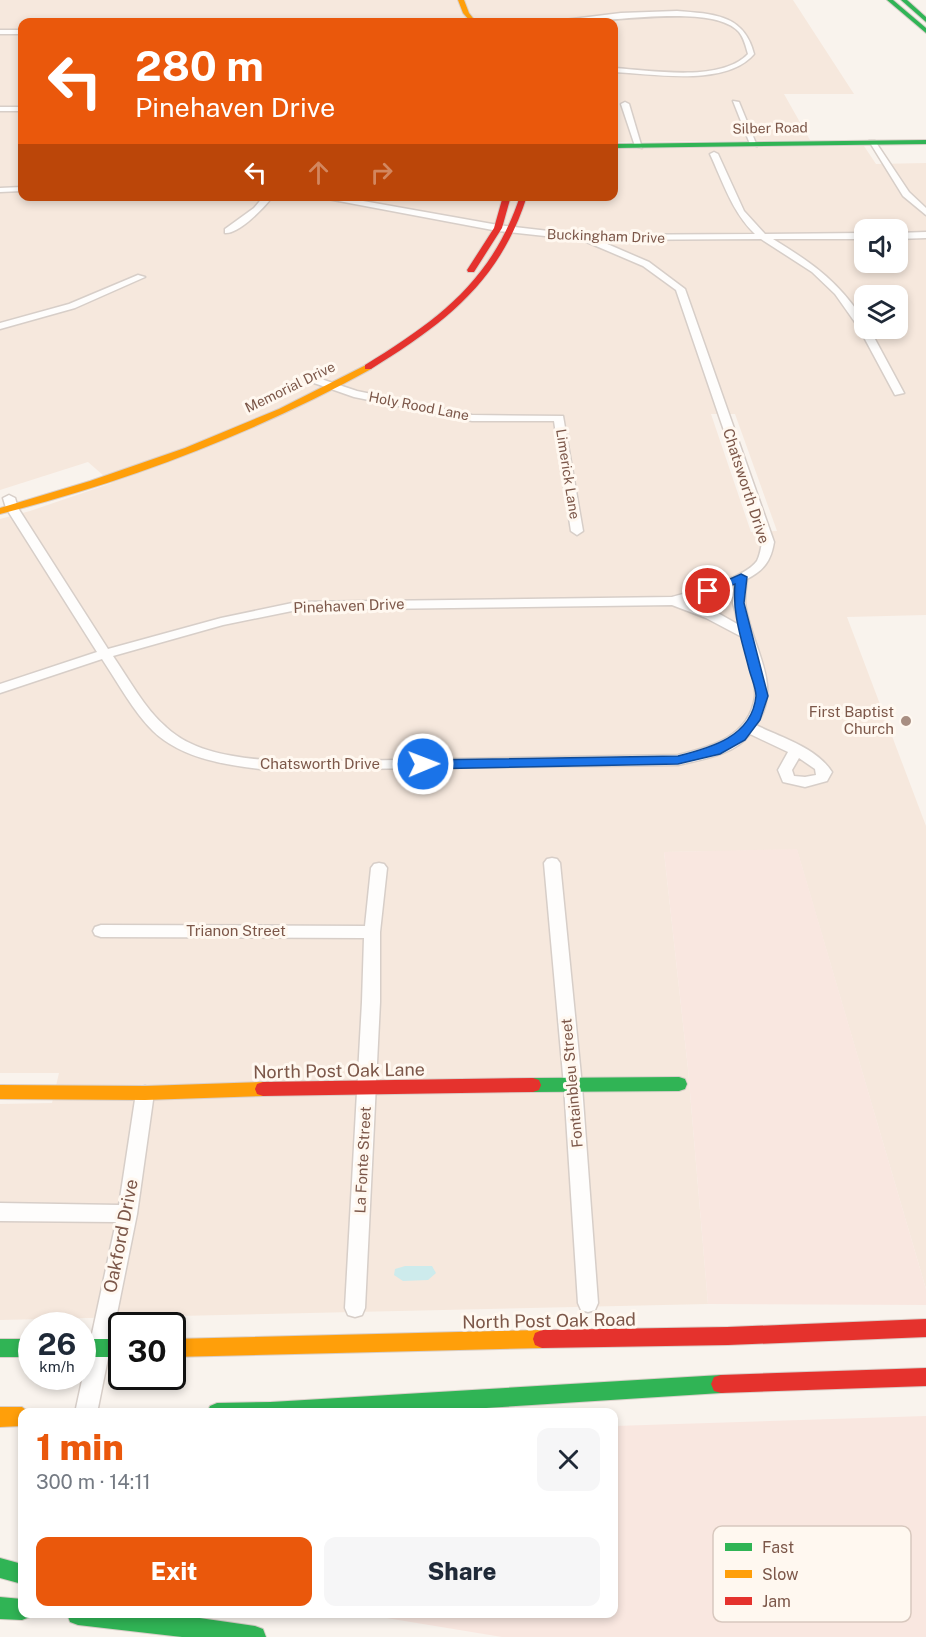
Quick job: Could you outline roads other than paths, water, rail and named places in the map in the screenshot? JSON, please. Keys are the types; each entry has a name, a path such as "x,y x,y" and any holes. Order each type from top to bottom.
{"main road":[{"path":"449,0 451,8 458,18"},
{"path":"461,0 470,18"},
{"path":"890,0 926,31"},
{"path":"904,0 926,20"},
{"name":"Silber Road","path":"618,146 926,142"},
{"name":"Memorial Drive","path":"5,504 204,432 318,381 367,353 436,304 471,270 498,228 506,201"},
{"name":"Memorial Drive","path":"5,504 143,466 265,419 332,386 406,342 453,307 489,271 514,231 523,201"},
{"path":"436,304 453,307"},
{"name":"North Post Oak Lane","path":"0,1092 145,1093 367,1086 679,1084"},
{"name":"North Post Oak Road","path":"186,1348 728,1336 926,1328"},
{"path":"0,1348 18,1348"},
{"path":"335,1408 738,1383 926,1377"},
{"path":"0,1417 18,1417"},
{"path":"0,1568 18,1573"},
{"path":"0,1608 18,1609"},
{"path":"117,1618 255,1637"},
{"path":"164,1618 215,1637"}],"street":[{"path":"579,18 628,11 659,10 704,14 740,29 747,40 751,54 741,64 717,71 689,73 618,70"},
{"path":"0,32 18,32"},
{"path":"735,102 754,144"},
{"path":"625,104 639,146"},
{"path":"0,109 18,109"},
{"path":"873,143 906,194 926,213"},
{"path":"714,154 738,208 752,227 765,239 806,263 835,288 854,314"},
{"path":"0,190 18,189"},
{"path":"228,231 257,210 265,201"},
{"name":"Buckingham Drive","path":"348,201 514,231 583,238 765,239 854,236"},
{"path":"908,236 926,235"},
{"name":"Chatsworth Drive","path":"5,504 104,654 152,721 172,740 191,749 232,762 285,767 678,760 716,751 740,737 748,728 762,696 739,603 741,577 765,560 768,542 680,289 661,271 626,253 583,238"},
{"path":"0,326 72,306 141,277"},
{"path":"870,339 899,393"},
{"name":"Holy Rood Lane","path":"318,381 354,393 472,418 560,418"},
{"name":"Limerick Lane","path":"560,418 577,531"},
{"name":"Pinehaven Drive","path":"0,689 104,654 221,622 297,606 673,601 708,591 741,577"},
{"name":"Pinehaven Drive","path":"673,601 711,615 747,635"},
{"path":"748,728 795,751"},
{"name":"Fontainbleu Street","path":"552,863 573,1086 588,1303"},
{"name":"La Fonte Street","path":"356,1308 372,932 379,868"},
{"name":"Trianon Street","path":"101,931 372,932"},
{"name":"Oakford Drive","path":"96,1326 127,1214 145,1093"},
{"path":"0,1212 127,1214"},
{"name":"Oakford Drive","path":"86,1408 87,1390"}],"water":[{"path":"405,1266 432,1266 436,1273 428,1280 403,1281 394,1275 395,1269"}],"place":[{"name":"First Baptist Church","path":"906,721"}]}
